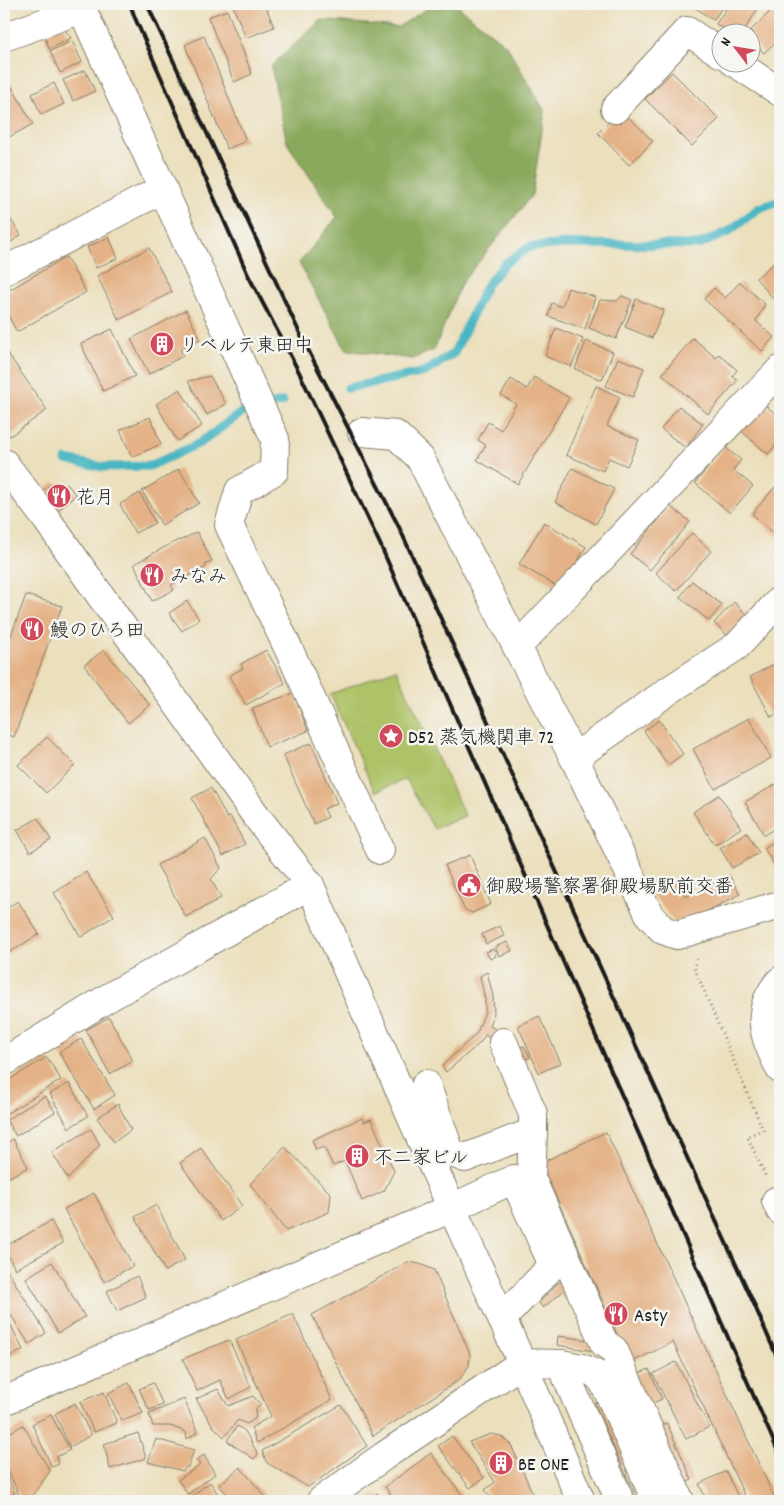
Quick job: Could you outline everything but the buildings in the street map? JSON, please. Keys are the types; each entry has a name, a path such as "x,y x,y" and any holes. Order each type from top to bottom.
{"street":[{"path":"4,38 82,9 274,439 274,471 239,491 229,525 290,652 380,850"},
{"path":"615,109 686,31 712,48"},
{"path":"749,72 780,92"},
{"path":"4,270 163,189"},
{"path":"517,647 780,370"},
{"path":"362,432 396,435 420,458 574,758 650,916 663,930 677,935 710,927 780,905"},
{"path":"4,463 47,520 257,817 310,886 522,1363 581,1501"},
{"path":"574,758 671,689 737,646 780,600"},
{"path":"4,1062 111,996 310,886"},
{"path":"780,981 774,987 764,1006 763,1028 780,1069"},
{"path":"503,1042 533,1114 531,1178 604,1343 614,1350 680,1501"},
{"path":"426,1084 450,1152 465,1158 532,1132"},
{"path":"4,1401 452,1208 514,1178 553,1265 502,1318"},
{"path":"321,1501 522,1363 561,1364 582,1368 596,1374 603,1381 656,1501"},
{"path":"561,1364 620,1501"}],"path":[{"path":"710,927 694,967 763,1130 747,1136 778,1206"}],"green space":[{"path":"434,4 455,4 507,46 545,112 532,195 461,284 434,350 413,359 346,350 299,263 337,217 287,143 271,66 321,20 398,27"},
{"path":"396,669 465,816 434,829 406,779 375,792 330,694"}],"waterway":[{"path":"348,388 425,372 454,353 486,286 505,263 530,247 567,244 698,245 728,232 759,208 780,201"},
{"path":"66,460 103,467 150,466 200,443 245,410 283,402"}],"railway":[{"path":"130,4 248,275 300,374 380,544 780,1456"},
{"path":"147,4 302,338 399,527 780,1364"}],"place":[{"name":"リベルテ東田中","path":"162,344"},
{"name":"花月","path":"59,496"},
{"name":"みなみ","path":"152,575"},
{"name":"鰻のひろ田","path":"32,629"},
{"name":"D52 蒸気機関車 72","path":"391,736"},
{"name":"御殿場警察署御殿場駅前交番","path":"469,885"},
{"name":"不二家ビル","path":"357,1156"},
{"name":"Asty","path":"616,1314"},
{"name":"BE ONE","path":"501,1463"}]}
